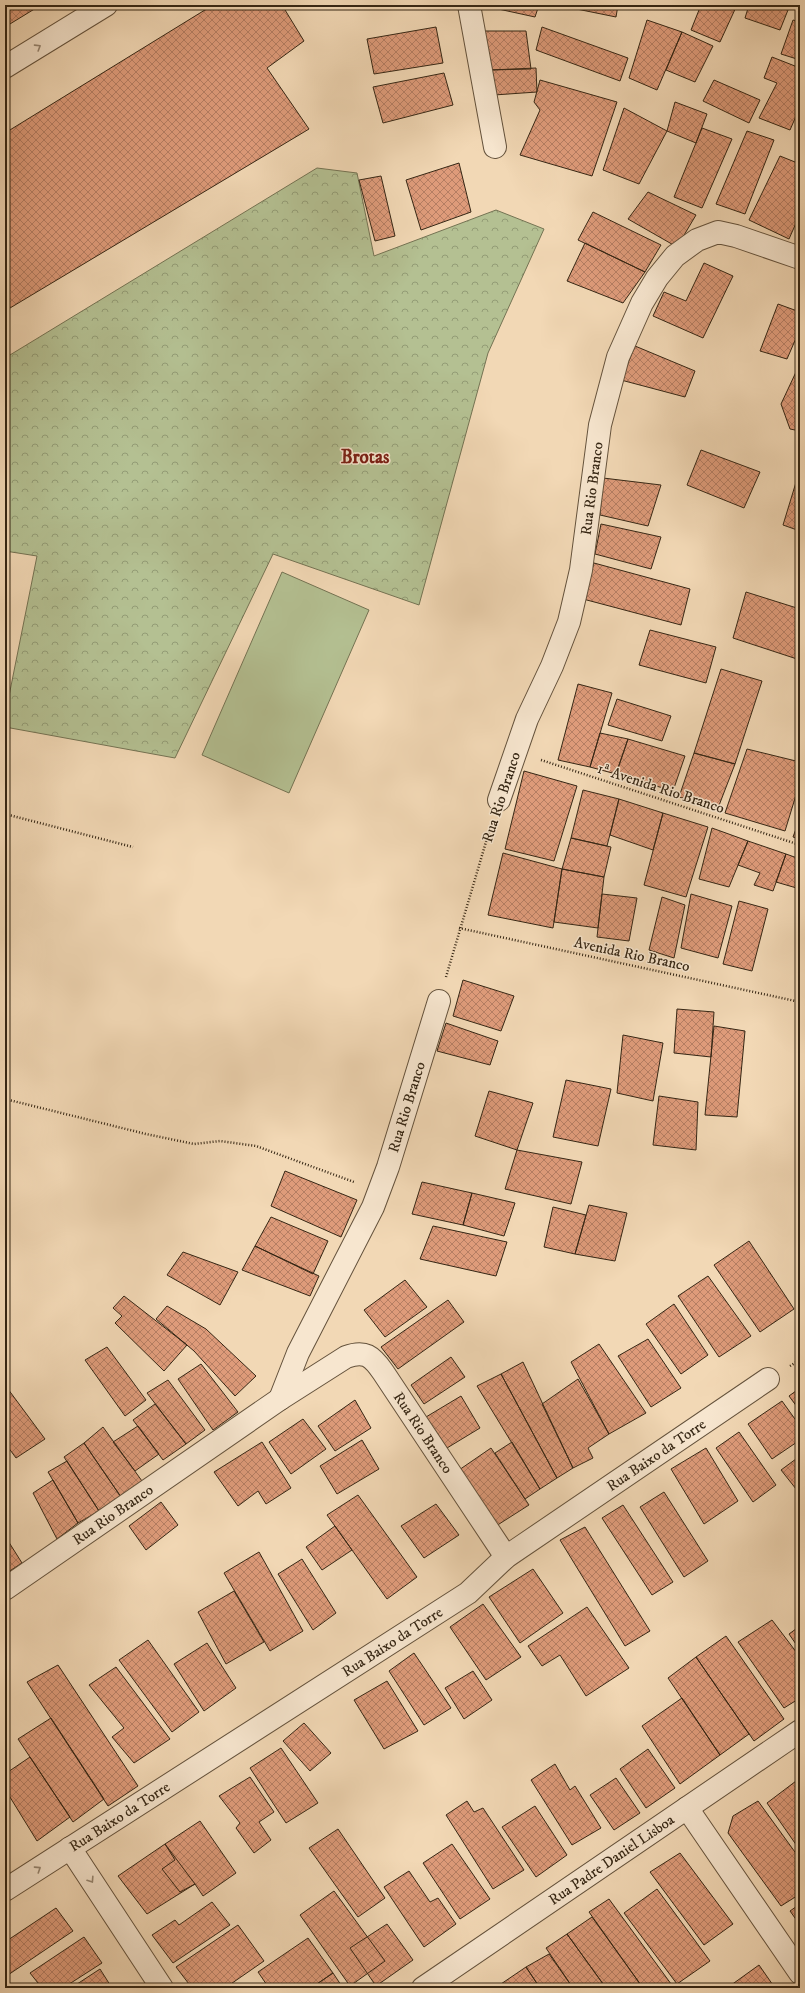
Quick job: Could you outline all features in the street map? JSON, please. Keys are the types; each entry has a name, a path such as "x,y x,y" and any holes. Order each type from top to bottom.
{"street":[{"path":"5,67 106,5"},
{"path":"469,5 495,147"},
{"name":"Rua Rio Branco","path":"500,800 527,719 552,666 569,622 581,570 600,425 618,357 642,303 657,278 675,256 697,240 718,232 736,236 800,258"},
{"name":"Rua Rio Branco","path":"280,1399 298,1353 351,1252 379,1192 439,1001"},
{"name":"Rua Rio Branco","path":"5,1589 280,1399 346,1357 358,1353 368,1356 383,1372 506,1557"},
{"name":"Rua Baixo da Torre","path":"5,1890 468,1593 506,1557 768,1379"},
{"name":"Rua Padre Daniel Lisboa","path":"423,1988 800,1731"},
{"path":"687,1808 800,1973"},
{"path":"70,1848 162,1988"}],"path":[{"name":"1ª Avenida Rio Branco","path":"516,752 800,845"},
{"name":"Rua Rio Branco","path":"439,1001 459,928 500,800"},
{"path":"5,814 133,847"},
{"name":"Avenida Rio Branco","path":"459,928 800,1002"},
{"path":"5,1013 9,1010"},
{"path":"5,1099 146,1134 194,1144 220,1141 256,1146 379,1192"}],"green space":[{"path":"317,168 357,173 374,256 496,210 544,229 488,353 419,605 273,554 175,758 5,727 5,716 37,556 5,551 5,358"},
{"path":"282,572 369,610 289,793 202,755"}],"building":[{"path":"5,5 41,5 5,27"},
{"path":"213,5 282,5 304,41 267,68 309,129 5,311 5,133"},
{"path":"480,5 539,5 535,17"},
{"path":"557,5 618,5 616,17"},
{"path":"701,5 737,5 720,42 691,30"},
{"path":"749,5 790,5 780,30 745,18"},
{"path":"647,20 682,32 657,90 629,78"},
{"path":"793,20 800,22 800,60 781,54"},
{"path":"436,27 443,63 374,74 367,39"},
{"path":"542,27 628,58 620,81 536,50"},
{"path":"484,31 526,31 531,69 490,70"},
{"path":"682,32 713,46 695,82 666,70"},
{"path":"772,57 800,68 800,107 790,130 759,118 777,83 764,78"},
{"path":"536,68 537,92 494,95 490,70"},
{"path":"444,73 453,105 383,123 373,87"},
{"path":"540,80 617,102 592,176 520,155 540,110 534,102"},
{"path":"714,80 760,100 749,123 703,101"},
{"path":"675,102 707,114 696,143 667,131"},
{"path":"624,108 667,131 639,184 603,170"},
{"path":"702,128 732,139 702,208 674,197"},
{"path":"747,131 774,140 745,214 716,204"},
{"path":"780,156 800,164 800,214 789,239 749,220"},
{"path":"459,163 471,212 421,230 406,180"},
{"path":"381,176 395,236 375,241 359,180"},
{"path":"648,192 696,215 677,247 628,219"},
{"path":"593,212 661,245 645,272 578,240"},
{"path":"585,243 645,272 623,303 567,281"},
{"path":"704,263 733,276 703,338 653,316 664,292 686,301"},
{"path":"778,304 800,312 800,329 787,359 760,351"},
{"path":"635,346 695,371 685,397 621,380"},
{"path":"796,372 800,374 800,431 790,429 781,404"},
{"path":"701,450 760,472 744,508 687,485"},
{"path":"603,478 661,485 648,526 600,515"},
{"path":"797,479 800,480 800,531 783,525"},
{"path":"601,524 661,537 651,569 595,554"},
{"path":"594,563 690,589 681,625 583,599"},
{"path":"746,592 800,609 800,660 733,638"},
{"path":"650,630 716,647 706,683 639,665"},
{"path":"721,669 762,681 735,764 694,753"},
{"path":"578,684 612,693 590,767 558,760"},
{"path":"617,699 671,716 662,741 608,725"},
{"path":"600,733 628,739 616,774 590,767"},
{"path":"628,739 685,756 673,791 616,774"},
{"path":"747,749 800,762 800,782 785,831 725,813"},
{"path":"694,753 735,764 718,808 679,797"},
{"path":"524,771 577,786 554,861 505,849"},
{"path":"583,790 619,799 607,846 571,838"},
{"path":"619,799 663,813 653,850 610,835"},
{"path":"663,813 708,827 686,897 644,885"},
{"path":"800,818 800,839 793,837"},
{"path":"712,828 748,841 729,887 699,879"},
{"path":"571,838 611,847 604,877 562,869"},
{"path":"748,841 786,854 773,891 754,885 760,873 738,865"},
{"path":"503,853 562,869 553,928 488,915"},
{"path":"786,854 800,859 800,889 776,882"},
{"path":"562,869 604,877 598,928 554,922"},
{"path":"602,894 637,898 629,941 597,937"},
{"path":"691,894 732,906 718,958 681,948"},
{"path":"662,897 685,905 674,958 649,950"},
{"path":"739,901 768,909 752,971 723,964"},
{"path":"463,980 514,996 501,1031 453,1016"},
{"path":"677,1009 714,1012 711,1057 674,1053"},
{"path":"446,1023 498,1041 490,1065 437,1051"},
{"path":"714,1026 745,1031 737,1117 705,1115"},
{"path":"623,1035 663,1043 653,1101 617,1093"},
{"path":"566,1080 611,1089 598,1146 553,1137"},
{"path":"489,1091 533,1103 517,1150 475,1136"},
{"path":"659,1096 698,1102 696,1150 653,1145"},
{"path":"517,1150 582,1162 571,1204 505,1189"},
{"path":"285,1171 357,1200 341,1237 271,1206"},
{"path":"422,1182 472,1193 463,1225 412,1214"},
{"path":"472,1193 515,1203 504,1236 463,1225"},
{"path":"589,1205 627,1213 615,1261 575,1254"},
{"path":"553,1207 586,1215 575,1254 544,1247"},
{"path":"271,1217 328,1241 313,1274 255,1246"},
{"path":"433,1226 507,1242 496,1276 420,1259"},
{"path":"749,1241 794,1309 760,1332 714,1265"},
{"path":"255,1246 319,1276 310,1296 242,1270"},
{"path":"183,1252 238,1272 220,1305 167,1275"},
{"path":"708,1276 751,1336 719,1357 678,1296"},
{"path":"405,1280 427,1307 385,1337 364,1310"},
{"path":"124,1296 187,1345 164,1371 115,1323 122,1316 113,1308"},
{"path":"448,1300 464,1322 398,1369 381,1347"},
{"path":"674,1304 708,1355 681,1374 646,1324"},
{"path":"167,1306 206,1329 256,1376 235,1396 194,1351 156,1319"},
{"path":"648,1339 681,1388 651,1407 618,1356"},
{"path":"599,1344 646,1413 609,1434 571,1362"},
{"path":"107,1347 146,1400 125,1416 85,1360"},
{"path":"451,1357 465,1377 424,1404 411,1385"},
{"path":"523,1362 573,1468 557,1478 501,1374"},
{"path":"201,1364 238,1412 213,1430 178,1379"},
{"path":"501,1374 557,1478 540,1489 477,1386"},
{"path":"578,1379 609,1434 588,1448 593,1458 573,1468 542,1404"},
{"path":"168,1380 205,1430 186,1444 147,1393"},
{"path":"5,1385 45,1439 16,1458 5,1443"},
{"path":"800,1388 800,1411 789,1396"},
{"path":"461,1396 480,1428 447,1448 426,1417"},
{"path":"355,1400 371,1428 335,1451 318,1426"},
{"path":"782,1401 800,1426 800,1440 772,1459 748,1424"},
{"path":"155,1404 186,1444 163,1460 133,1420"},
{"path":"303,1419 326,1449 291,1474 269,1442"},
{"path":"138,1426 159,1454 135,1471 113,1442"},
{"path":"103,1427 142,1481 121,1497 84,1443"},
{"path":"739,1432 776,1485 753,1502 716,1448"},
{"path":"362,1440 379,1469 337,1494 320,1466"},
{"path":"262,1442 291,1488 266,1504 258,1491 238,1506 214,1472"},
{"path":"512,1442 540,1489 525,1499 495,1453"},
{"path":"84,1443 121,1497 99,1511 64,1457"},
{"path":"491,1448 529,1505 496,1526 459,1470"},
{"path":"706,1448 738,1501 704,1524 671,1469"},
{"path":"800,1456 800,1494 781,1470"},
{"path":"67,1461 99,1511 78,1523 48,1472"},
{"path":"53,1480 78,1523 57,1539 33,1493"},
{"path":"664,1492 708,1561 684,1577 640,1507"},
{"path":"358,1495 417,1577 387,1599 327,1515"},
{"path":"161,1502 178,1525 146,1550 129,1526"},
{"path":"436,1504 459,1535 424,1558 401,1526"},
{"path":"623,1505 673,1582 652,1595 602,1518"},
{"path":"335,1526 352,1550 322,1570 306,1547"},
{"path":"585,1527 650,1631 625,1646 560,1540"},
{"path":"5,1536 22,1563 5,1574"},
{"path":"259,1552 303,1631 270,1651 224,1573"},
{"path":"302,1559 336,1613 313,1630 278,1574"},
{"path":"533,1569 563,1613 520,1643 489,1597"},
{"path":"234,1591 264,1642 226,1664 198,1612"},
{"path":"483,1604 521,1657 486,1680 450,1627"},
{"path":"587,1607 629,1668 586,1696 560,1655 542,1666 528,1646"},
{"path":"772,1620 800,1657 800,1698 784,1708 738,1642"},
{"path":"800,1626 800,1650 789,1634"},
{"path":"726,1636 784,1719 754,1741 696,1657"},
{"path":"148,1640 199,1712 172,1732 119,1660"},
{"path":"207,1643 236,1688 204,1711 174,1664"},
{"path":"414,1653 451,1708 424,1725 389,1671"},
{"path":"696,1657 749,1734 720,1755 668,1678"},
{"path":"58,1665 138,1786 108,1806 27,1682"},
{"path":"116,1667 170,1739 134,1763 112,1737 124,1728 89,1685"},
{"path":"473,1671 492,1700 464,1719 445,1688"},
{"path":"387,1681 418,1731 384,1749 354,1700"},
{"path":"682,1698 720,1755 680,1784 642,1726"},
{"path":"51,1718 104,1799 73,1822 18,1739"},
{"path":"304,1723 331,1753 310,1771 283,1741"},
{"path":"281,1748 318,1803 286,1823 250,1768"},
{"path":"648,1749 675,1788 646,1808 620,1769"},
{"path":"30,1757 70,1817 37,1841 5,1789 5,1774"},
{"path":"555,1764 570,1790 575,1786 601,1828 572,1845 531,1780"},
{"path":"250,1777 274,1812 259,1822 271,1840 254,1853 236,1828 240,1823 219,1796"},
{"path":"616,1778 640,1813 614,1830 590,1795"},
{"path":"800,1778 800,1845 797,1846 767,1803"},
{"path":"467,1801 474,1812 483,1808 524,1870 493,1889 446,1815"},
{"path":"758,1801 800,1859 800,1894 781,1906 728,1833 733,1816"},
{"path":"535,1806 567,1855 536,1877 502,1827"},
{"path":"200,1821 236,1873 203,1896 195,1884 180,1892 162,1869 175,1860 165,1844"},
{"path":"338,1829 385,1898 358,1917 309,1848"},
{"path":"165,1844 195,1884 147,1914 118,1876"},
{"path":"452,1844 490,1899 460,1919 423,1863"},
{"path":"680,1853 733,1924 704,1945 650,1872"},
{"path":"409,1871 430,1902 438,1898 456,1924 424,1947 384,1887"},
{"path":"657,1889 710,1961 677,1984 624,1913"},
{"path":"334,1891 385,1961 350,1986 300,1915"},
{"path":"609,1899 674,1988 643,1988 589,1912"},
{"path":"212,1902 230,1925 173,1963 152,1935 175,1920 179,1925"},
{"path":"800,1904 800,1925 790,1911"},
{"path":"56,1908 73,1931 5,1977 5,1942"},
{"path":"592,1917 643,1988 606,1988 567,1934"},
{"path":"387,1924 413,1960 376,1986 350,1948"},
{"path":"238,1925 264,1961 225,1988 192,1988 176,1967"},
{"path":"567,1934 606,1988 573,1988 546,1948"},
{"path":"84,1937 102,1963 63,1988 42,1988 30,1973"},
{"path":"308,1938 333,1973 311,1988 269,1988 258,1972"},
{"path":"549,1954 573,1988 540,1988 526,1967"},
{"path":"759,1965 775,1988 727,1988"},
{"path":"526,1967 540,1988 499,1988 498,1986"},
{"path":"100,1969 112,1988 71,1988"},
{"path":"333,1973 343,1988 311,1988"}],"district":[{"name":"Brotas","path":"365,456"}]}
